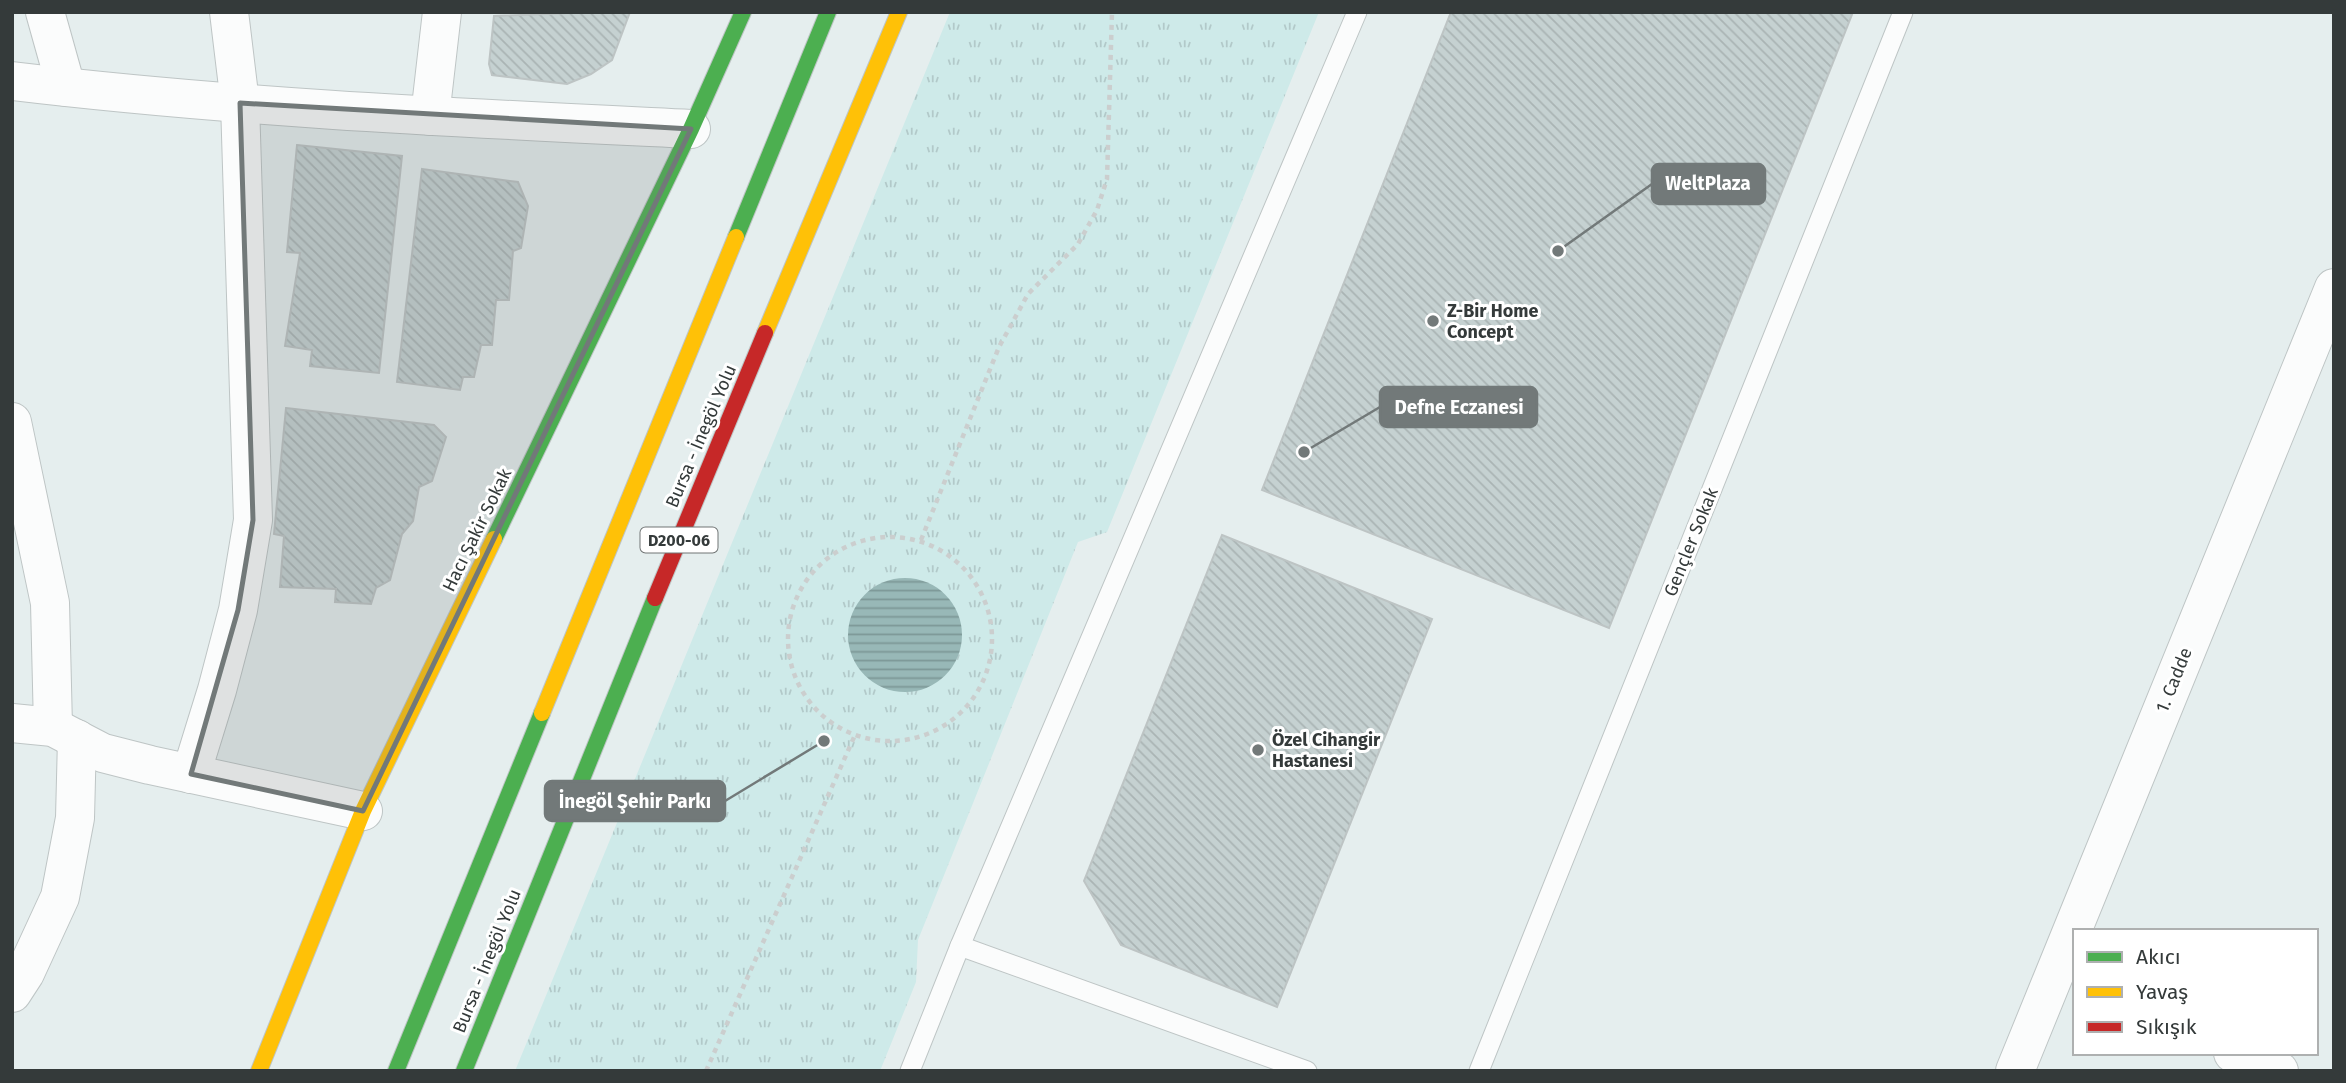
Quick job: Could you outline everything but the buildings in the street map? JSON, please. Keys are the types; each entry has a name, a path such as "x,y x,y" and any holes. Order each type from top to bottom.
{"main road":[{"name":"Hacı Şakir Sokak","path":"259,1071 363,811 691,129 743,12"},
{"name":"D200-06","path":"396,1071 828,12"},
{"name":"Bursa - İnegöl Yolu","path":"464,1071 648,614 899,12"}],"street":[{"path":"45,12 66,87"},
{"path":"191,774 218,690 239,610 253,520 240,103 229,12"},
{"path":"430,116 442,12"},
{"path":"12,82 240,103 691,129"},
{"name":"1. Cadde","path":"2086,929 2334,288"},
{"path":"12,993 25,973 60,897 75,818 50,603 14,435"},
{"path":"12,723 65,733 103,753 363,811"},
{"name":"1. Cadde","path":"2015,1071 2063,988 2073,962"},
{"path":"2238,1055 2279,1071"}],"lane":[{"path":"910,1071 960,946 1356,12"},
{"name":"Gençler Sokak","path":"1479,1071 1903,12"},
{"path":"960,946 1307,1071"}],"path":[{"path":"921,540 999,347 1028,294 1078,244 1097,211 1107,179 1112,12"},
{"path":"889,536 921,540 950,555 973,578 988,607 993,639 987,672 970,703 944,727 910,740 875,741 855,734 841,730 813,708 794,677 787,642 791,609 805,580 828,556 856,541 889,536"},
{"path":"706,1071 855,734"}],"highlighted area":[{"path":"240,103 691,129 363,811 191,774 238,610 253,520"}],"green space":[{"path":"950,12 1319,12 1107,532 1078,542 918,940 916,982 880,1071 515,1071"}],"shaded area":[{"path":"905,578 927,582 946,594 958,613 962,635 958,657 946,676 927,688 905,692 883,688 864,676 852,657 848,635 852,613 864,594 883,582"}],"traffic: fast":[{"path":"494,539 691,129 743,12"},
{"path":"736,237 828,12"},
{"path":"464,1071 655,598"},
{"path":"396,1071 542,713"}],"traffic: slow":[{"path":"765,333 899,12"},
{"path":"542,713 736,237"},
{"path":"259,1071 363,811 494,539"}],"traffic: jam":[{"path":"655,598 765,333"}],"place":[{"name":"WeltPlaza","path":"1558,251"},
{"name":"Z-Bir Home Concept","path":"1433,321"},
{"name":"Defne Eczanesi","path":"1304,452"},
{"name":"İnegöl Şehir Parkı","path":"824,741"},
{"name":"Özel Cihangir Hastanesi","path":"1258,750"}]}
